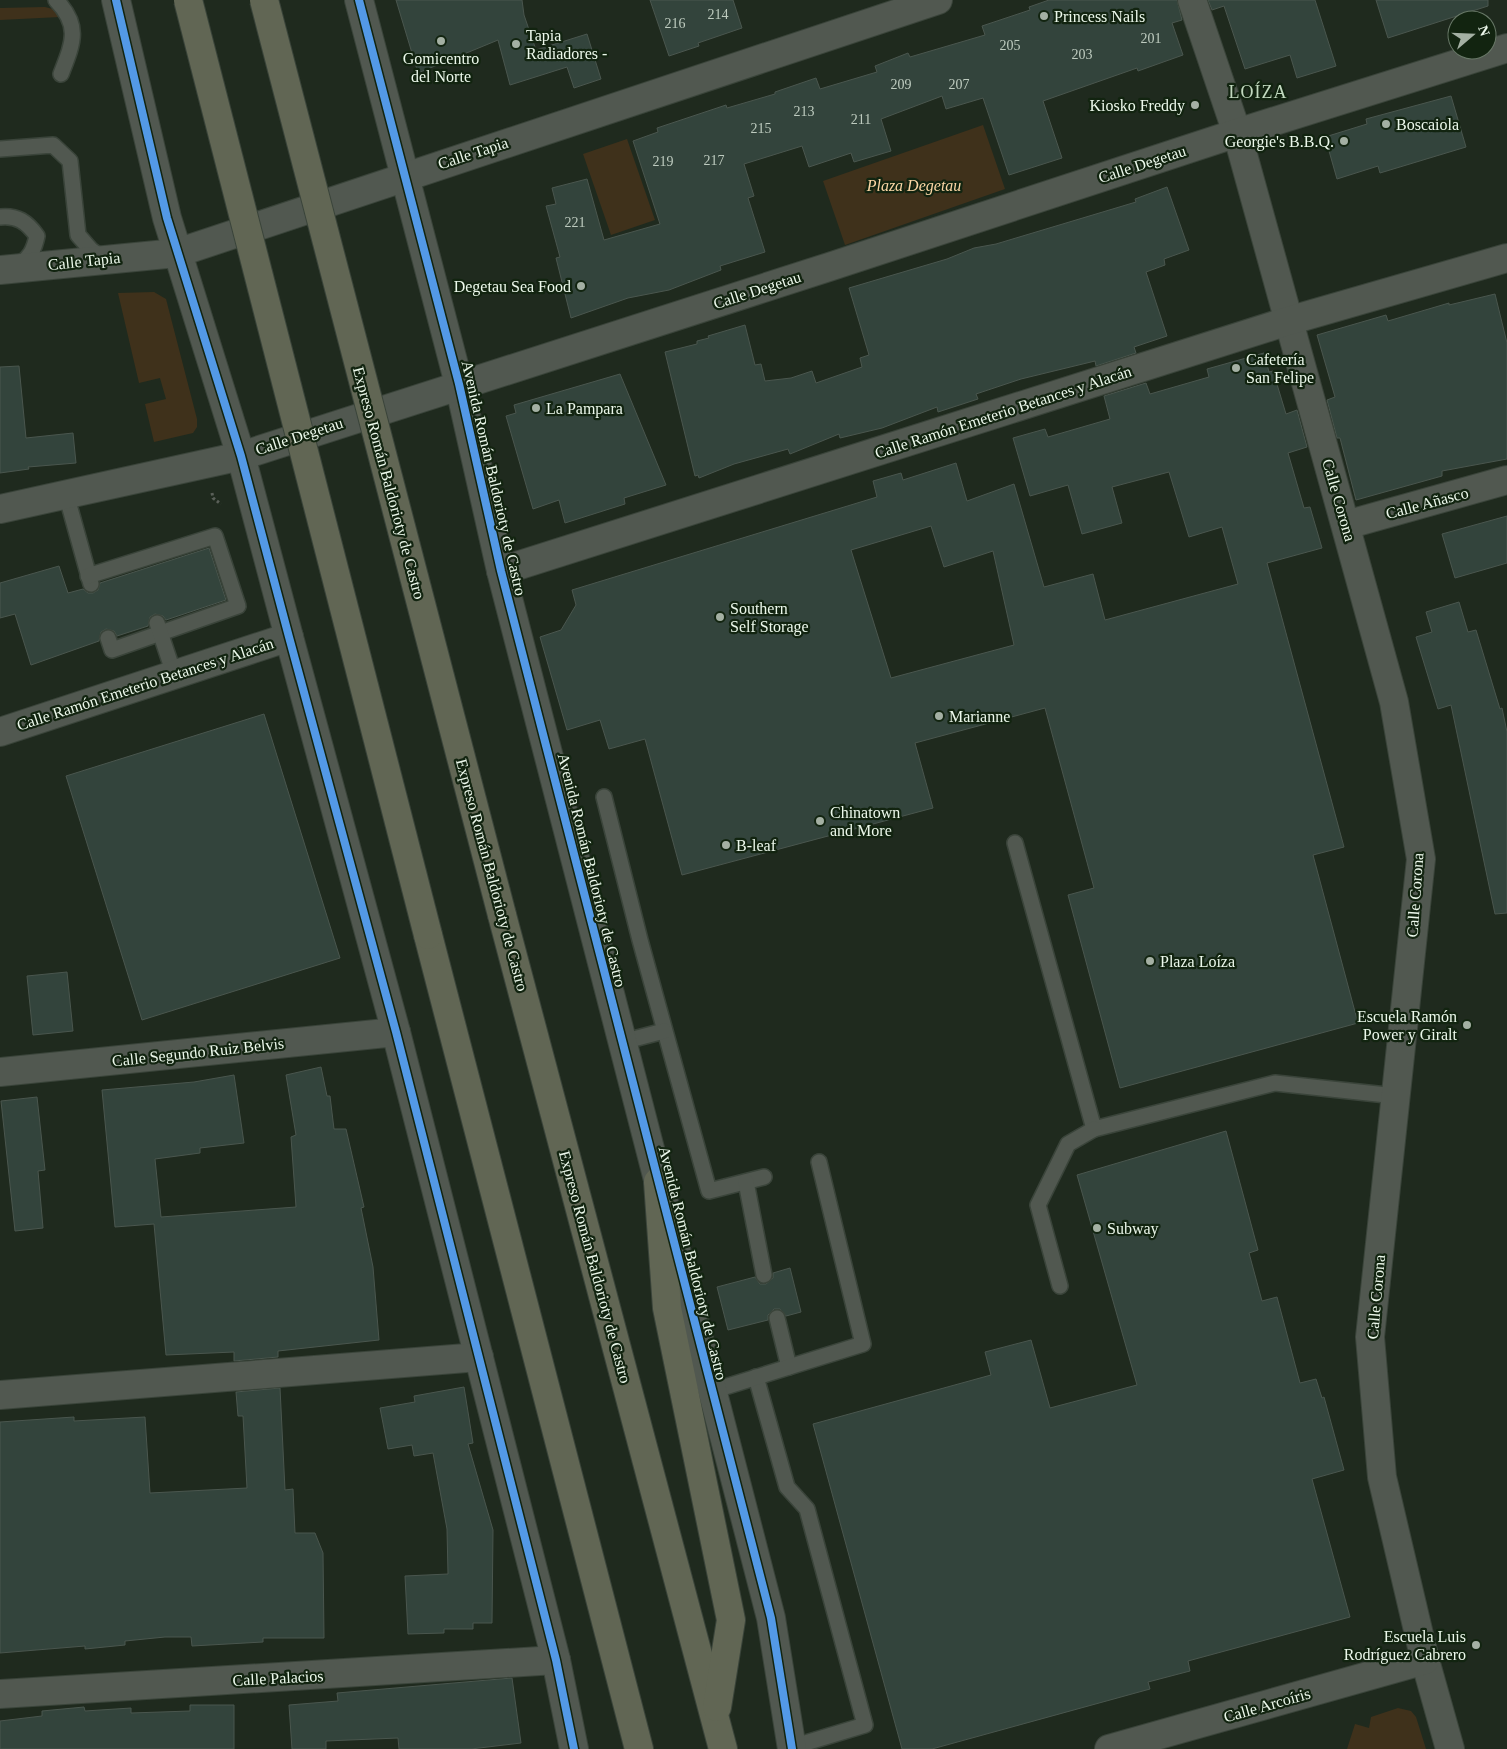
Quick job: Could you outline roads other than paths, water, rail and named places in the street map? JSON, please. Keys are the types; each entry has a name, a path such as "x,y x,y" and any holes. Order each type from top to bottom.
{"highway":[{"path":"188,0 639,1749"},
{"name":"Expreso Román Baldorioty de Castro","path":"264,0 502,915 723,1749"},
{"path":"658,1182 667,1308 731,1620 716,1718"}],"street":[{"path":"116,0 177,253 240,456 396,1032 556,1660 574,1749"},
{"name":"Avenida Román Baldorioty de Castro","path":"359,0 459,384 501,571 771,1618 792,1748"},
{"name":"Calle Tapia","path":"7,270 177,253 406,175 938,0"},
{"name":"Calle Corona","path":"1192,0 1237,133 1394,702 1421,859 1370,1337 1382,1477 1425,1660 1450,1749"},
{"name":"Calle Degetau","path":"0,509 240,456 459,384 829,267 1237,133 1507,48"},
{"name":"Calle Ramón Emeterio Betances y Alacán","path":"501,571 1288,321 1507,258"},
{"name":"Calle Añasco","path":"1346,525 1507,480"},
{"name":"Calle Ramón Emeterio Betances y Alacán","path":"0,732 289,636"},
{"name":"Calle Segundo Ruiz Belvis","path":"0,1072 396,1032"},
{"path":"0,1395 479,1356"},
{"name":"Calle Palacios","path":"0,1694 556,1660"},
{"name":"Calle Arcoíris","path":"1109,1749 1425,1660"}],"lane":[{"path":"56,0 70,18 74,29 70,52 61,74"},
{"path":"0,149 53,145 70,161 78,235 91,250 104,259"},
{"path":"0,217 12,216 29,224 37,236 34,249 27,260 7,270"},
{"path":"66,494 90,581 181,552 215,536 238,606 202,613 158,628 112,650 108,638"},
{"path":"158,628 174,674"},
{"path":"604,797 664,1031 709,1192 764,1177"},
{"path":"1015,843 1094,1129"},
{"path":"622,1042 664,1031"},
{"path":"1060,1286 1038,1204 1068,1144 1094,1129 1275,1083 1396,1096"},
{"path":"712,1391 863,1344 818,1162"},
{"path":"746,1182 764,1275"},
{"path":"777,1318 789,1367"},
{"path":"756,1377 787,1487 807,1509 865,1725 792,1748"}],"place":[{"name":"Princess Nails","path":"1044,16"},
{"name":"Gomicentro del Norte","path":"441,41"},
{"name":"Tapia Radiadores -","path":"516,44"},
{"name":"Kiosko Freddy","path":"1195,105"},
{"name":"Boscaiola","path":"1386,124"},
{"name":"Georgie's B.B.Q.","path":"1344,141"},
{"name":"Degetau Sea Food","path":"581,286"},
{"name":"Cafetería San Felipe","path":"1236,368"},
{"name":"La Pampara","path":"536,408"},
{"name":"Southern Self Storage","path":"720,617"},
{"name":"Marianne","path":"939,716"},
{"name":"Chinatown and More","path":"820,821"},
{"name":"B-leaf","path":"726,845"},
{"name":"Plaza Loíza","path":"1150,961"},
{"name":"Escuela Ramón Power y Giralt","path":"1467,1025"},
{"name":"Subway","path":"1097,1228"},
{"name":"Escuela Luis Rodríguez Cabrero","path":"1476,1645"}],"district":[{"name":"LOÍZA","path":"1258,92"}],"park label":[{"name":"Plaza Degetau","path":"914,185"}]}
